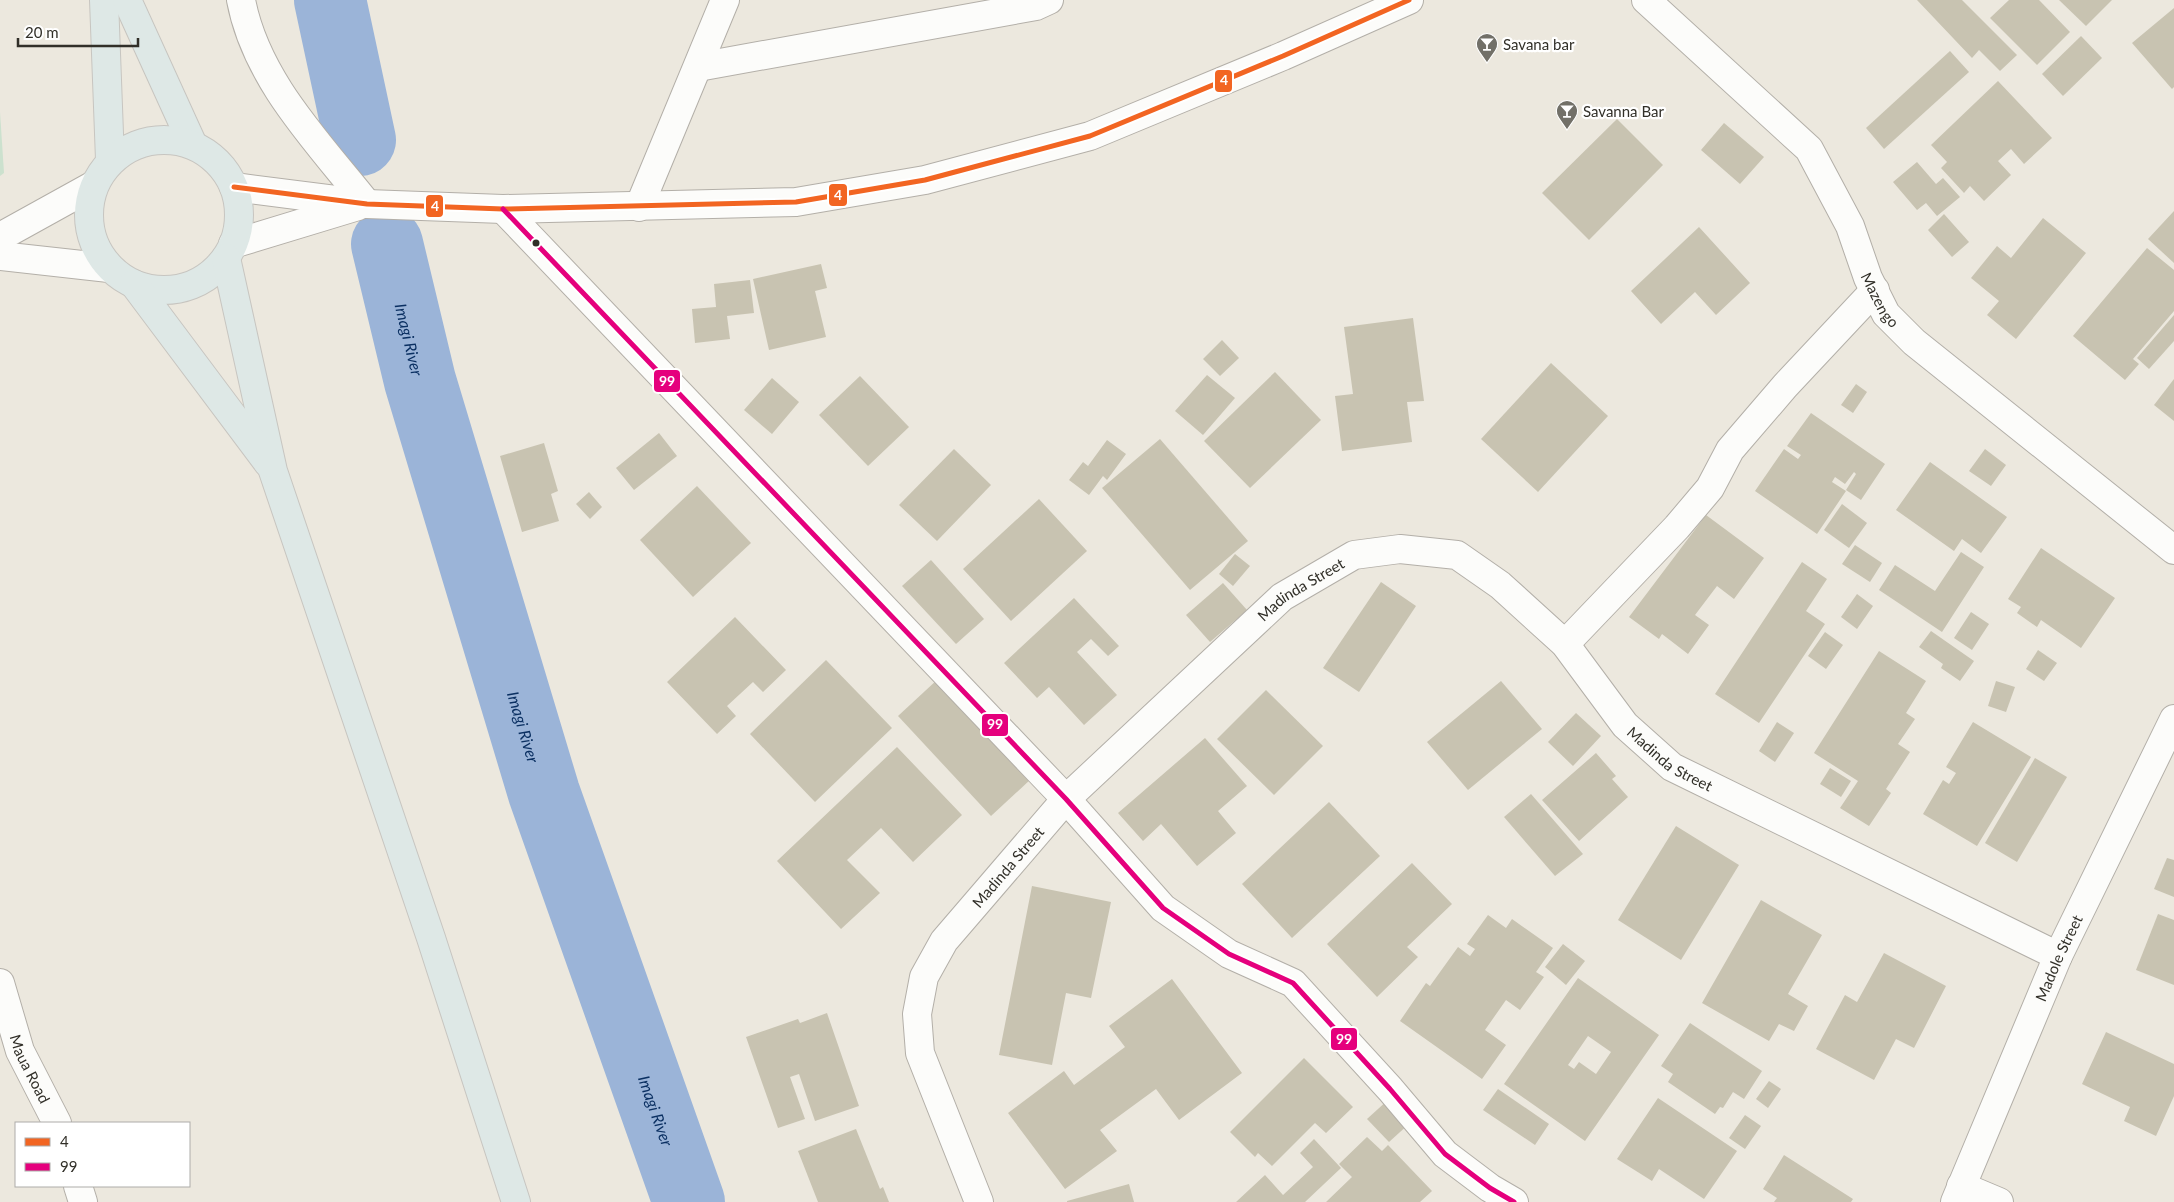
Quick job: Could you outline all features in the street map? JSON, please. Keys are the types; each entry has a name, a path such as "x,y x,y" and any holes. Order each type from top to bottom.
{"highway":[{"path":"104,0 110,160"},
{"path":"126,0 193,145"},
{"path":"164,139 193,145 218,162 234,187 240,216 230,251 208,276 184,288 159,290 134,284 109,268 93,243 87,214 94,185 110,160 135,144 164,139"},
{"path":"230,251 274,471 431,938 516,1202"},
{"path":"134,284 274,471"}],"street":[{"path":"242,0 246,23 268,74 294,113 367,204"},
{"path":"639,207 725,0"},
{"path":"698,67 1027,8 1050,0"},
{"path":"234,187 367,204 503,209 796,202 925,180 1090,136 1283,56 1409,0"},
{"name":"Mazengo","path":"1646,0 1809,149 1850,226 1886,314 1914,342 2174,550"},
{"path":"0,237 94,185"},
{"path":"230,251 367,204"},
{"path":"503,209 1066,798 1163,908 1230,954 1293,983 1390,1089 1445,1154 1490,1188 1514,1202"},
{"path":"0,256 109,268"},
{"path":"1566,644 1677,527 1710,488 1730,450 1875,290"},
{"name":"Madinda Street","path":"979,1202 920,1053 917,1014 924,977 944,941 1066,798 1282,597 1354,555 1400,549 1458,555 1500,585 1566,644 1625,725 1672,767 2058,956"},
{"name":"Madole Street","path":"1958,1194 2058,956 2174,718"},
{"name":"Maua Road","path":"0,983 10,1054 57,1122"},
{"path":"78,1187 83,1202"},
{"path":"1958,1194 1999,1202"}],"green space":[{"path":"0,112 4,173 0,176"}],"building":[{"path":"1917,0 1962,0 2017,55 2000,71 1979,50 1972,58"},
{"path":"2009,0 2039,0 2070,32 2037,65 1990,18"},
{"path":"2059,0 2112,0 2086,26"},
{"path":"2174,8 2174,87 2172,89 2132,43"},
{"path":"2081,36 2102,58 2063,96 2042,74"},
{"path":"1950,51 1969,72 1884,149 1866,128"},
{"path":"1998,81 2052,138 2024,164 2011,149 1998,161 2011,175 1984,201 1970,186 1964,193 1941,168 1947,162 1931,145"},
{"path":"1617,119 1663,165 1589,240 1542,193"},
{"path":"1724,123 1764,157 1740,184 1701,150"},
{"path":"1917,162 1936,184 1943,178 1960,197 1937,216 1926,203 1917,210 1893,182"},
{"path":"2174,211 2174,263 2148,239"},
{"path":"1944,214 1969,242 1952,257 1928,230"},
{"path":"2043,218 2086,253 2016,339 1987,315 1999,301 1971,278 1997,246 2011,258"},
{"path":"1699,227 1750,283 1716,315 1695,292 1661,324 1631,291"},
{"path":"2147,248 2174,270 2174,311 2133,359 2139,364 2125,380 2073,336"},
{"path":"821,264 827,288 815,291 826,337 769,350 753,279"},
{"path":"750,280 754,313 727,316 730,339 695,343 692,309 716,307 714,284"},
{"path":"2174,315 2174,341 2149,369 2137,358"},
{"path":"1413,318 1424,401 1407,402 1412,442 1342,451 1335,396 1353,394 1344,327"},
{"path":"1222,340 1239,358 1220,376 1203,359"},
{"path":"1551,363 1608,416 1538,492 1481,439"},
{"path":"1275,372 1321,420 1250,488 1204,441"},
{"path":"1207,375 1235,398 1203,435 1175,411"},
{"path":"860,376 909,427 868,466 819,415"},
{"path":"772,378 799,402 772,434 744,410"},
{"path":"2174,379 2174,421 2154,405"},
{"path":"1856,384 1867,392 1853,413 1841,405"},
{"path":"1811,413 1885,464 1861,500 1846,490 1856,474 1854,472 1845,484 1835,477 1832,482 1846,491 1817,534 1755,491 1784,449 1798,459 1801,455 1787,446"},
{"path":"659,433 677,456 634,490 616,468"},
{"path":"1160,439 1248,541 1190,590 1102,488"},
{"path":"1107,440 1126,454 1107,480 1103,476 1089,495 1069,480 1083,462 1088,466"},
{"path":"544,443 558,491 551,494 559,521 522,532 500,456"},
{"path":"954,449 991,485 937,541 899,505"},
{"path":"1985,449 2006,465 1991,486 1969,471"},
{"path":"1930,462 2007,517 1981,553 1962,539 1954,551 1896,510"},
{"path":"697,486 751,543 693,597 640,540"},
{"path":"589,492 602,507 590,519 576,504"},
{"path":"1039,499 1087,551 1011,621 963,569"},
{"path":"1842,504 1867,523 1849,548 1824,530"},
{"path":"1706,515 1764,558 1734,599 1717,586 1695,615 1709,625 1688,654 1662,634 1659,639 1629,617"},
{"path":"1855,545 1882,563 1870,582 1842,564"},
{"path":"2041,548 2115,598 2081,648 2041,620 2037,627 2017,613 2021,607 2008,599"},
{"path":"1961,552 1984,567 1942,632 1879,590 1895,565 1935,591"},
{"path":"1235,554 1250,566 1233,586 1219,574"},
{"path":"931,560 984,619 956,644 902,586"},
{"path":"1802,562 1827,579 1806,611 1825,624 1759,723 1715,694"},
{"path":"1381,582 1416,606 1359,692 1323,668"},
{"path":"1223,583 1247,610 1210,642 1186,615"},
{"path":"1857,594 1873,606 1857,629 1841,617"},
{"path":"1074,598 1119,646 1108,656 1091,639 1077,652 1117,695 1084,725 1049,687 1037,698 1004,663"},
{"path":"1971,612 1989,624 1972,650 1954,638"},
{"path":"735,617 786,670 763,692 753,682 727,706 736,716 717,734 667,682"},
{"path":"1931,631 1974,661 1960,681 1941,668 1943,664 1919,647"},
{"path":"1825,632 1843,645 1826,669 1808,656"},
{"path":"2038,650 2057,663 2044,681 2026,669"},
{"path":"1879,651 1926,681 1906,713 1915,719 1898,744 1910,752 1886,789 1891,793 1869,826 1840,808 1858,781 1814,753"},
{"path":"826,660 892,728 815,802 750,734"},
{"path":"938,679 1031,779 991,816 898,716"},
{"path":"1501,681 1542,729 1468,790 1427,742"},
{"path":"1996,681 2015,687 2006,712 1988,706"},
{"path":"1266,690 1323,746 1274,795 1217,739"},
{"path":"1576,713 1601,736 1573,766 1548,742"},
{"path":"1777,722 1794,733 1775,762 1759,751"},
{"path":"1973,722 2031,757 1977,846 1923,814 1943,780 1949,784 1956,773 1946,767"},
{"path":"1205,738 1247,786 1218,811 1236,833 1197,866 1161,824 1143,841 1118,813"},
{"path":"897,747 962,815 913,862 881,828 847,860 880,893 841,929 777,861"},
{"path":"1596,753 1616,776 1612,779 1628,797 1579,841 1542,800"},
{"path":"2035,758 2067,777 2017,862 1985,843"},
{"path":"1830,768 1851,781 1841,797 1820,784"},
{"path":"1531,794 1583,854 1555,876 1504,817"},
{"path":"1329,802 1380,856 1292,938 1242,884"},
{"path":"1676,826 1739,865 1681,960 1618,920"},
{"path":"2167,858 2174,860 2174,897 2154,889"},
{"path":"1412,863 1452,904 1407,947 1418,957 1377,997 1327,944"},
{"path":"1032,886 1111,902 1091,998 1066,993 1052,1065 999,1055"},
{"path":"1761,900 1822,935 1788,994 1808,1006 1794,1031 1779,1024 1769,1041 1702,1003"},
{"path":"2158,914 2174,920 2174,985 2136,970"},
{"path":"1488,915 1506,928 1512,919 1553,948 1536,972 1544,977 1520,1010 1506,1000 1485,1030 1506,1045 1482,1079 1400,1021 1426,983 1430,986 1458,947 1470,956 1475,949 1467,944"},
{"path":"1563,944 1585,961 1566,985 1545,967"},
{"path":"1884,953 1946,986 1914,1048 1896,1039 1874,1080 1816,1049 1845,995 1857,1002"},
{"path":"1578,978 1659,1035 1585,1141 1504,1084","holes":["1588,1036 1611,1052 1596,1074 1579,1062 1574,1069 1568,1065"]},
{"path":"1172,979 1242,1073 1179,1120 1156,1089 1100,1130 1117,1151 1065,1189 1008,1113 1064,1071 1074,1085 1125,1047 1109,1026"},
{"path":"827,1013 859,1106 815,1121 799,1074 790,1077 805,1119 778,1128 746,1037 798,1019 800,1023"},
{"path":"1690,1023 1762,1071 1744,1099 1733,1092 1723,1108 1720,1107 1715,1114 1668,1082 1673,1074 1661,1066"},
{"path":"2106,1032 2174,1064 2174,1096 2156,1136 2124,1121 2130,1107 2082,1084"},
{"path":"1304,1058 1353,1107 1326,1133 1315,1123 1272,1166 1258,1153 1255,1157 1230,1132"},
{"path":"1769,1081 1781,1089 1768,1108 1756,1099"},
{"path":"1498,1089 1549,1124 1535,1145 1483,1110"},
{"path":"1658,1098 1737,1151 1704,1199 1659,1169 1652,1181 1617,1159"},
{"path":"1389,1099 1410,1123 1389,1142 1367,1119"},
{"path":"1745,1115 1761,1126 1745,1149 1729,1138"},
{"path":"856,1129 880,1189 883,1187 889,1202 818,1202 798,1151"},
{"path":"1367,1137 1382,1151 1388,1145 1432,1191 1420,1202 1326,1202 1352,1177 1339,1164"},
{"path":"1314,1139 1341,1168 1305,1202 1236,1202 1265,1175 1283,1195 1313,1167 1300,1153"},
{"path":"1784,1155 1853,1199 1851,1202 1774,1202 1777,1198 1763,1189"},
{"path":"1129,1184 1134,1202 1067,1202 1067,1201"}],"waterway":[{"name":"Imagi River","path":"330,0 360,140"},
{"name":"Imagi River","path":"387,244 420,381 544,793 689,1202"}],"transit line":[{"name":"4","path":"234,187 367,204 503,209 796,202 925,180 1090,136 1283,56 1409,0"},
{"name":"99","path":"503,209 1066,799 1163,908 1229,954 1293,983 1390,1089 1445,1154 1490,1188 1514,1202"}],"place":[{"name":"Savana bar","path":"1487,63"},
{"name":"Savanna Bar","path":"1567,130"}]}
